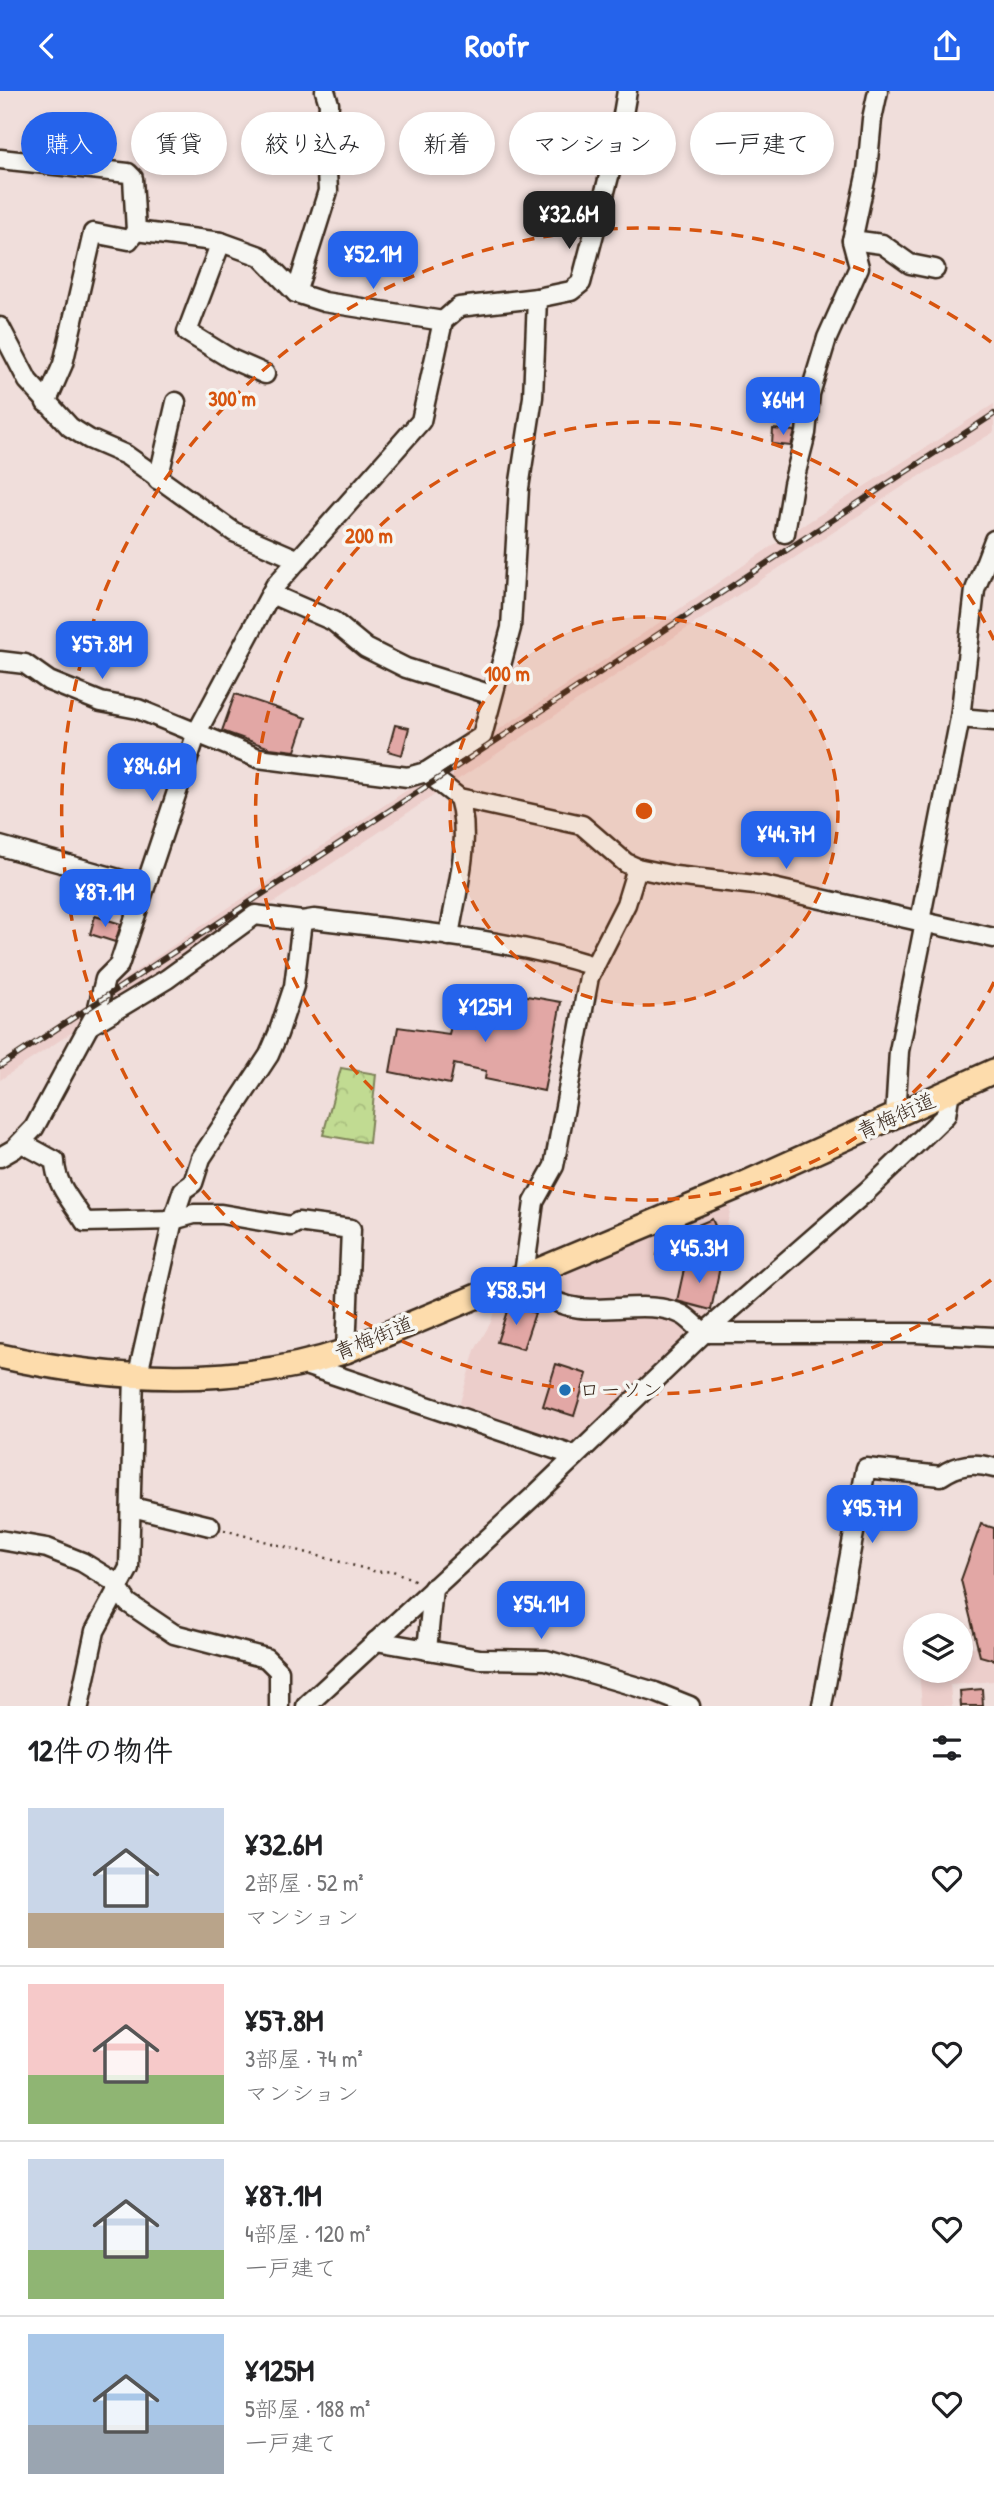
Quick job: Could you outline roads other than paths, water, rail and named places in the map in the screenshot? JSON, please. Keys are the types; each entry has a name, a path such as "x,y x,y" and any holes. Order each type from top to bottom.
{"main road":[{"name":"青梅街道","path":"0,1356 53,1367 136,1374 239,1373 305,1364 346,1351 524,1274 735,1188 994,1071"}],"street":[{"path":"296,293 328,191 326,153 330,104 326,91"},
{"path":"0,1157 22,1143 34,1128 97,1011 101,987 125,954 144,886 197,732 271,594 421,421 443,321 459,307 537,298 571,291 581,283 618,138 627,91"},
{"path":"785,533 806,433 810,394 827,338 859,267 852,240 867,171 872,119 878,91"},
{"path":"0,159 128,173 133,178 136,231 129,240 93,233 63,364 46,403"},
{"path":"136,231 221,242 260,255 296,293 324,302 443,321"},
{"path":"852,240 882,244 910,264 935,269"},
{"path":"221,242 187,332 230,359 265,374"},
{"path":"0,661 25,664 49,681 101,702 138,709 258,758 408,777 426,772 482,736 512,628 519,488 533,397 537,298"},
{"path":"0,327 28,381 70,427 89,439 126,455 234,532 299,560"},
{"path":"158,480 176,402"},
{"path":"895,1116 899,1051 960,717 975,590 994,540"},
{"path":"271,594 333,621 366,648 406,668 492,695"},
{"path":"960,717 994,721"},
{"path":"426,772 459,798 582,825 626,863 637,868 675,876 764,886 994,938"},
{"path":"449,936 462,859 464,813 459,798"},
{"path":"0,846 144,886"},
{"path":"637,868 626,904 589,977 554,1166 534,1202 524,1274 544,1295 555,1300 584,1308 659,1308 684,1315 704,1333 916,1333 994,1337"},
{"path":"89,1026 167,979 255,915 302,921 314,919 545,950 594,966"},
{"path":"79,1706 95,1631 120,1590 129,1568 136,1374 173,1220 183,1190 193,1184 201,1158 269,1055 294,986 302,921"},
{"path":"306,1706 704,1333 867,1191 946,1115 950,1091"},
{"path":"22,1143 55,1161 55,1172 63,1189 85,1222 173,1220 194,1214 220,1214 290,1226 298,1222 351,1229 346,1351"},
{"path":"305,1364 575,1455"},
{"path":"822,1706 866,1468 941,1476 955,1466 983,1465 994,1468"},
{"path":"132,1507 210,1526"},
{"path":"0,1541 47,1548 82,1562 113,1581 128,1603 174,1634 266,1658 279,1671 279,1706"},
{"path":"427,1650 433,1588"},
{"path":"376,1641 480,1659 546,1660 654,1692 690,1706"}],"railway":[{"path":"0,1066 994,414"}],"place":[{"name":"ローソン","path":"565,1390"}]}
